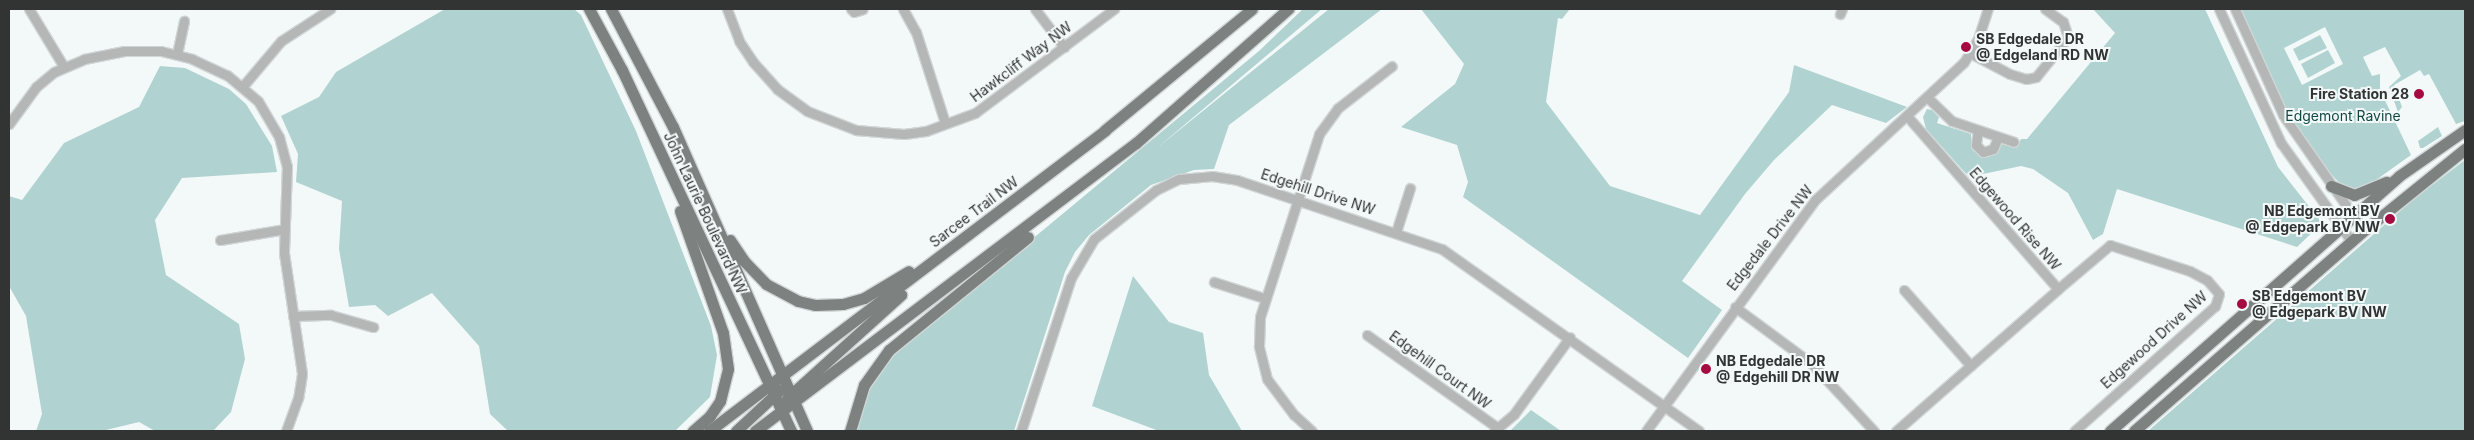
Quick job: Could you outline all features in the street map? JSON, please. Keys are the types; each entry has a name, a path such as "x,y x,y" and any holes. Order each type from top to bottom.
{"main road":[{"name":"John Laurie Boulevard NW","path":"589,9 618,62 671,178 774,390 791,431"},
{"name":"John Laurie Boulevard NW","path":"611,9 623,27 703,194 807,431"},
{"path":"618,9 623,27"},
{"name":"Sarcee Trail NW","path":"783,376 1166,82 1252,9"},
{"path":"755,431 783,411 784,402 793,398 1050,211 1214,77 1288,9"},
{"path":"2110,431 2399,176 2465,130"},
{"path":"2134,431 2364,231 2465,149"},
{"path":"2331,186 2354,195 2399,176"},
{"path":"671,178 688,236 723,333 728,369 720,401 710,416 693,431"},
{"path":"703,194 733,247 766,284 798,301 829,306 879,292 1001,200 1023,193"},
{"path":"850,431 864,385 889,350 1036,230 1050,211"},
{"path":"793,398 906,291 919,272"},
{"path":"709,431 783,386 783,376"},
{"path":"736,431 774,390"}],"street":[{"path":"29,9 64,66"},
{"path":"243,86 280,41 330,9"},
{"name":"Hawkcliff Way NW","path":"726,9 739,41 753,62 777,89 807,111 831,123 880,134 912,133 976,114 1114,9"},
{"path":"851,9 854,12 863,9"},
{"path":"903,9 916,32 945,124"},
{"path":"1035,9 1064,46"},
{"name":"Edgedale Drive NW","path":"1646,431 1815,200 1908,118 1970,53 1988,9"},
{"path":"1970,53 2010,74 2026,79 2036,77 2068,37 2063,22 2045,9"},
{"path":"2219,9 2272,128 2300,172 2352,242"},
{"path":"2235,9 2283,115 2364,231"},
{"path":"177,54 184,22"},
{"path":"9,124 36,87 64,66 84,59 124,51 177,54 214,68 243,86 268,115 284,150 287,166 284,253 302,374 298,398 286,431"},
{"path":"1312,431 1294,416 1267,379 1259,346 1264,298 1314,144 1330,119 1350,98 1392,66"},
{"path":"1928,98 1945,117 2014,142"},
{"name":"Edgewood Rise NW","path":"1896,431 2058,289 1908,118"},
{"path":"1978,130 1976,144 1983,152 1992,150 1998,137"},
{"name":"Edgehill Drive NW","path":"1021,431 1077,264 1094,239 1105,228 1156,190 1179,180 1198,176 1230,178 1396,232 1442,249 1464,262 1570,337 1699,431"},
{"path":"1396,232 1410,188"},
{"path":"220,240 285,230"},
{"name":"Edgewood Drive NW","path":"2058,289 2110,245 2190,271 2214,286 2219,294 2215,306 2074,431"},
{"path":"1214,282 1264,298"},
{"path":"1904,290 1971,366"},
{"path":"1735,307 1811,363 1874,431"},
{"path":"293,316 331,315 373,327"},
{"name":"Edgehill Court NW","path":"1367,335 1496,430"},
{"path":"1496,430 1514,414 1570,337"}],"green space":[{"path":"445,9 574,9 581,15 636,131 711,326 717,355 710,397 675,431 508,431 490,414 479,346 432,293 388,316 375,305 349,307 339,249 342,201 296,182 298,154 281,116 319,97 336,72"},
{"path":"1303,9 1322,9 1157,148 1329,9 1382,9 1229,125 1214,169 1194,170 1151,185 1089,235 1075,252 1065,272 1014,431 855,431 869,386 891,356 1259,51"},
{"path":"1421,9 1570,9 1562,19 1558,18 1546,102 1610,186 1700,215 1789,92 1794,65 1907,107 1886,123 1832,105 1774,160 1745,194 1682,281 1722,310 1688,358 1463,197 1468,182 1457,145 1401,127 1455,84 1464,64"},
{"path":"2093,9 2205,9 2278,167 2322,223 2297,247 2117,189 2103,234 2093,240 2068,193 2033,169 2021,166 1969,177 1926,129 1923,117 1927,109 1932,110 1939,117 1937,123 1971,134 1972,146 1979,154 1997,150 2001,144 2016,148 2021,139 2027,139 2115,33"},
{"name":"Edgemont Ravine","path":"2241,9 2465,9 2465,121 2456,124 2429,74 2424,76 2420,70 2394,85 2402,107 2398,112 2389,87 2401,76 2385,47 2363,57 2372,76 2380,74 2380,90 2411,155 2369,185 2356,190 2345,189 2320,162 2290,118","holes":["2325,27 2343,64 2302,85 2284,48"]},
{"path":"2320,35 2327,48 2299,61 2293,49"},
{"path":"2328,50 2335,63 2308,78 2301,64"},
{"path":"160,66 185,68 229,89 246,104 272,146 277,172 182,178 155,220 166,275 239,324 245,359 231,412 213,431 155,431 139,422 102,431 36,431 42,414 26,316 9,286 9,196 22,200 64,143 139,107"},
{"path":"2438,127 2442,136 2420,148 2418,141"},
{"path":"2465,160 2465,431 2148,431 2414,199"},
{"path":"1133,276 1169,322 1203,333 1209,375 1242,431 1159,431 1092,406"},
{"path":"1531,410 1561,431 1510,431"}],"place":[{"name":"SB Edgedale DR @ Edgeland RD NW","path":"1966,47"},
{"name":"Fire Station 28","path":"2419,94"},
{"name":"NB Edgemont BV @ Edgepark BV NW","path":"2390,219"},
{"name":"SB Edgemont BV @ Edgepark BV NW","path":"2242,304"},
{"name":"NB Edgedale DR @ Edgehill DR NW","path":"1706,369"}]}
